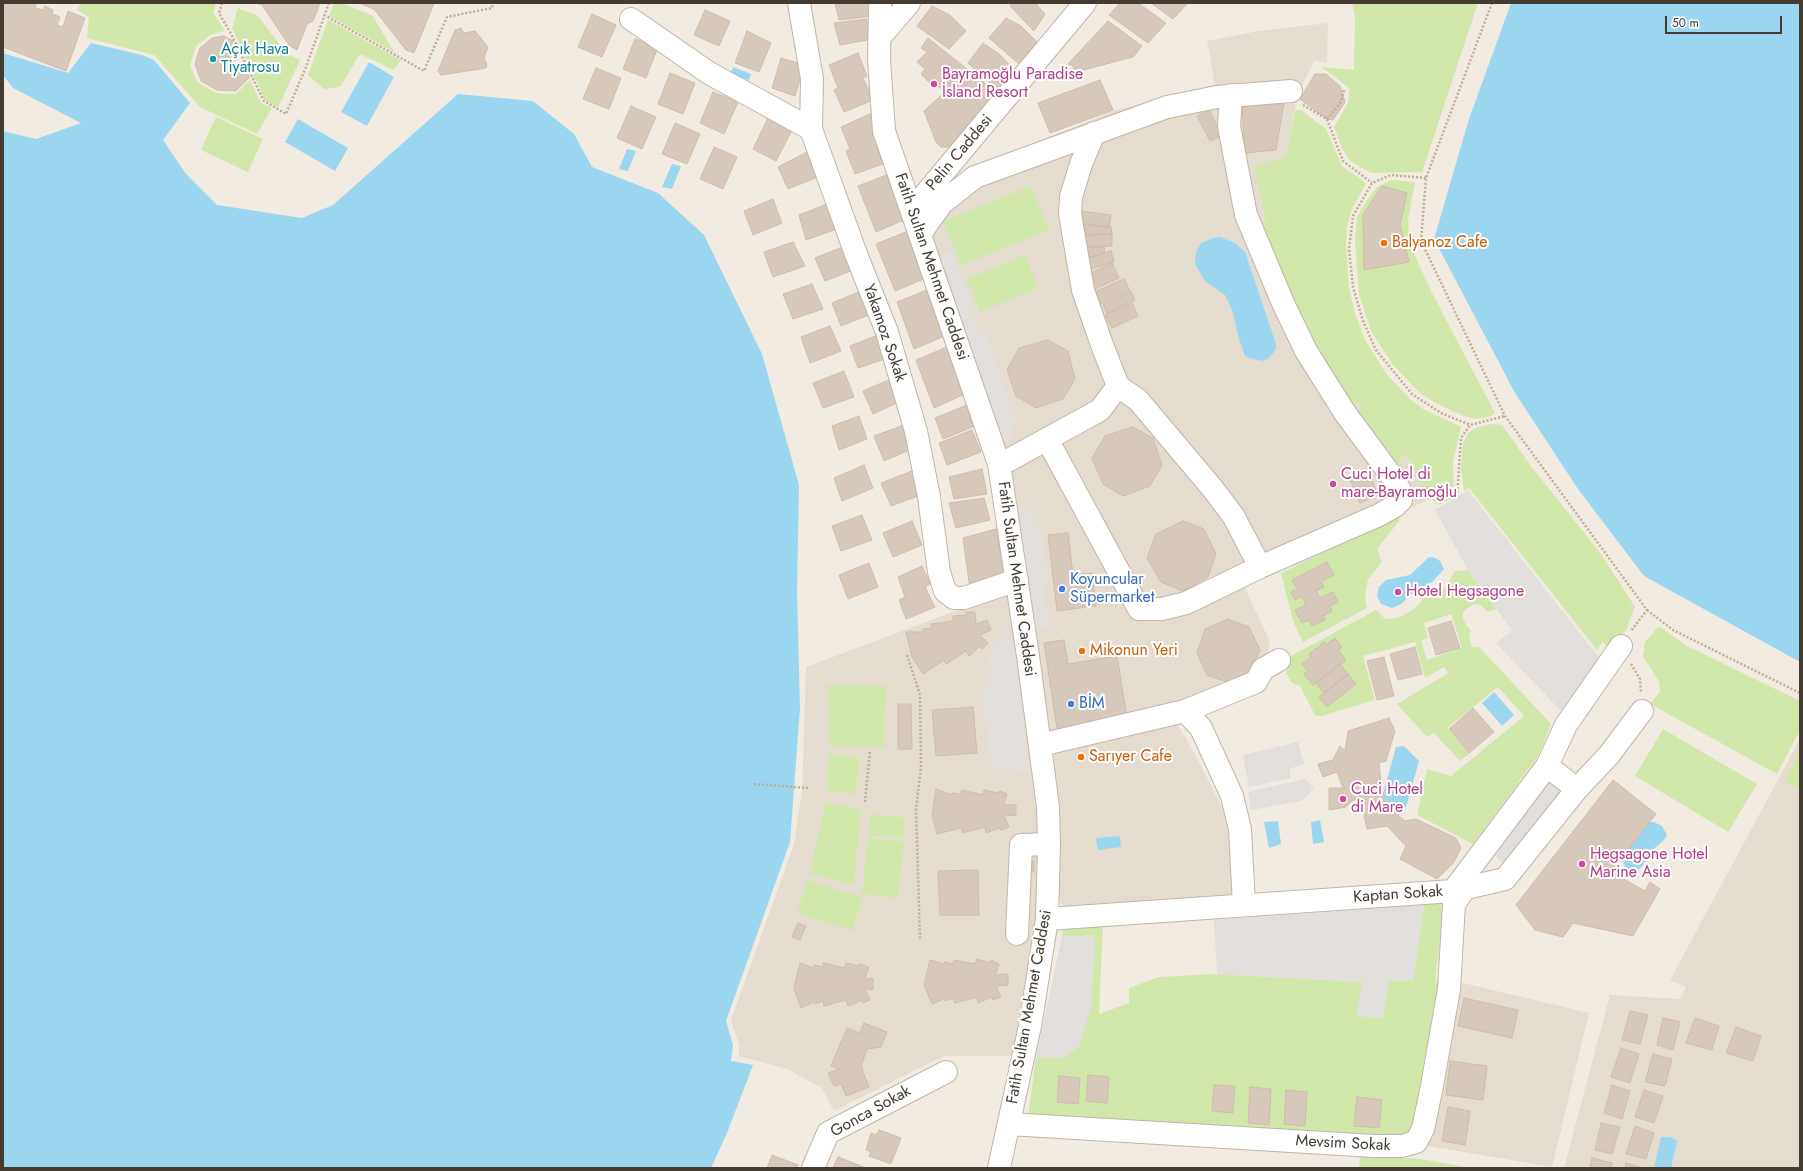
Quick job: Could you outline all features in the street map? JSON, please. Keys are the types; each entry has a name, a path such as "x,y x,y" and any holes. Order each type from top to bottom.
{"street":[{"name":"Yakamoz Sokak","path":"799,3 812,79 811,129 856,254 887,332 916,431 929,497 939,572 945,591 954,598 964,598 1017,580"},
{"name":"Fatih Sultan Mehmet Caddesi","path":"880,3 880,86 884,131 999,464 1017,580 1048,807 1049,844 1047,919 1030,1026 999,1168"},
{"path":"880,37 909,3"},
{"name":"Pelin Caddesi","path":"912,210 1085,3"},
{"path":"631,19 679,54 709,73 811,129"},
{"path":"1047,439 1139,609 1162,609 1186,603 1260,567 1379,515 1395,506 1401,500 1400,491 1396,482 1345,413 1306,351 1280,296 1246,215 1229,126 1231,95"},
{"path":"920,234 942,203 975,177 1094,133 1167,107 1231,95 1296,97"},
{"path":"1094,133 1081,164 1072,197 1070,214 1083,290 1118,386 1138,400 1213,489 1234,517 1260,567"},
{"path":"999,464 1100,410 1118,386"},
{"name":"Kaptan Sokak","path":"1047,919 1459,890 1547,766 1566,725 1621,646"},
{"path":"1040,745 1186,711 1256,682 1263,669 1279,660"},
{"path":"1186,711 1201,728 1232,796 1240,829 1244,906"},
{"path":"1459,890 1505,879 1577,789 1609,755 1642,711"},
{"path":"1547,766 1577,789"},
{"path":"1017,934 1022,845 1049,844"},
{"name":"Mevsim Sokak","path":"1009,1124 1374,1146 1402,1146 1416,1142 1422,1129 1432,1086 1449,989 1454,904 1459,890"},
{"name":"Gonca Sokak","path":"813,1168 828,1133 946,1072"}],"path":[{"path":"222,3 219,13 264,101 286,114 306,67 329,3"},
{"path":"324,15 424,71 447,17 492,8 493,3"},
{"path":"1492,3 1426,178 1421,241 1505,416 1647,610 1673,630 1800,694"},
{"path":"1327,119 1341,102 1344,90"},
{"path":"1296,97 1327,119 1344,161 1372,183"},
{"path":"1426,178 1391,175 1372,183 1353,216 1349,249 1353,288 1363,321 1376,350 1412,394 1441,413 1470,425 1505,416"},
{"path":"1457,497 1461,438 1470,425"},
{"path":"1642,711 1640,679 1621,646 1647,610"},
{"path":"907,655 920,695 921,767 916,809 920,939"},
{"path":"865,802 870,751"},
{"path":"754,784 808,788"}],"shaded area":[{"path":"1328,23 1327,63 1314,61 1297,96 1286,157 1266,221 1258,224 1348,407 1359,402 1395,473 1403,455 1409,459 1427,500 1244,586 1270,642 1262,677 1170,710 1050,736 1034,632 922,221 948,183 975,167 1116,110 1215,85 1207,41 1259,31"},
{"path":"951,250 970,299 968,308 977,330 985,333 1016,419 1009,442 999,446 937,256"},
{"path":"1468,490 1599,658 1564,714 1496,643 1512,630 1468,570 1435,510"},
{"path":"1024,505 1035,519 1042,535 1048,585 1043,588 1049,627 1034,632 1015,508"},
{"path":"1014,589 1042,826 1038,920 1020,1010 1014,1056 944,1056 834,1111 822,1088 787,1069 739,1056 739,1045 731,1020 794,844 802,791 806,667"},
{"path":"1009,628 1017,671 1030,775 991,766 982,689 991,682 989,652"},
{"path":"1171,724 1178,725 1203,769 1229,822 1236,892 1229,898 1071,911 1060,902 1053,755 1061,747"},
{"path":"1800,739 1800,1168 1564,1168 1610,995 1680,999 1686,987 1670,980"},
{"path":"1298,742 1304,764 1289,769 1291,778 1249,787 1243,755"},
{"path":"1549,773 1569,790 1509,868 1491,852"},
{"path":"1306,779 1314,789 1301,801 1251,810 1248,792"},
{"path":"1424,905 1413,981 1389,981 1382,1019 1356,1016 1363,982 1217,974 1214,920"},
{"path":"1095,935 1092,1002 1080,1045 1065,1058 1036,1057 1062,937"},
{"path":"1459,982 1589,1013 1552,1167 1428,1146"}],"green space":[{"path":"81,3 216,3 213,13 225,31 212,34 196,46 190,66 197,82 216,93 236,94 250,80 261,103 272,108 257,134 200,107 154,55 87,38 89,17 77,10"},
{"path":"334,3 341,3 373,16 394,52 329,16"},
{"path":"1352,3 1478,3 1422,172 1371,173 1350,161 1342,148 1334,127 1348,103 1350,89 1322,67 1354,70 1355,16"},
{"path":"238,8 258,16 286,53 300,60 278,108 265,100 232,28"},
{"path":"328,20 401,60 394,70 360,54 340,87 324,89 308,75"},
{"path":"1295,110 1301,110 1326,129 1342,166 1366,183 1352,209 1347,227 1346,243 1349,288 1355,313 1365,340 1387,375 1410,399 1423,409 1461,427 1453,462 1454,497 1439,505 1431,499 1427,500 1409,459 1403,455 1394,474 1357,419 1362,410 1359,402 1347,408 1317,362 1258,224 1266,221 1254,167 1286,156"},
{"path":"216,117 263,139 248,172 201,150"},
{"path":"1391,180 1415,182 1408,220 1409,243 1431,291 1495,413 1489,417 1477,419 1464,416 1422,395 1393,365 1371,331 1359,294 1355,240 1357,217 1377,187"},
{"path":"1031,186 1049,230 961,265 943,221"},
{"path":"1025,255 1038,288 980,312 967,279"},
{"path":"1491,424 1502,425 1531,466 1601,554 1635,607 1626,630 1609,650 1603,642 1597,650 1469,488 1464,491 1461,470 1463,443 1468,433 1477,427"},
{"path":"1398,517 1400,520 1377,549 1382,562 1368,579 1365,597 1367,608 1303,642 1293,621 1281,573"},
{"path":"1468,570 1496,609 1487,612 1482,606 1477,604 1472,605 1463,612 1463,618 1466,625 1471,630 1469,636 1472,647 1478,647 1483,651 1551,724 1538,756 1473,844 1417,815 1427,769 1451,776 1524,716 1498,687 1447,728 1469,754 1460,761 1434,733 1427,737 1397,704 1448,673 1444,667 1425,678 1415,642 1363,656 1375,700 1321,716 1315,715 1300,686 1292,683 1286,672 1291,656 1376,610 1384,618 1390,619 1402,616 1415,608 1423,599 1445,588 1455,571","holes":["1451,614 1462,648 1427,660 1421,640 1428,638 1424,623"]},
{"path":"1659,626 1687,646 1800,701 1800,730 1777,774 1650,704 1660,692 1659,682 1643,656 1645,642"},
{"path":"828,685 886,686 884,747 829,745"},
{"path":"1663,729 1757,784 1728,832 1635,776"},
{"path":"1800,749 1800,789 1785,783"},
{"path":"829,755 859,757 856,794 827,791"},
{"path":"825,803 861,810 854,885 810,874"},
{"path":"870,814 905,818 903,838 868,835"},
{"path":"868,838 904,842 898,898 862,894"},
{"path":"808,880 863,898 852,931 797,913"},
{"path":"1444,902 1435,983 1444,985 1416,1126 1407,1136 1393,1141 1028,1117 1036,1057 1065,1058 1095,935 1062,937 1063,929 1103,925 1099,1014 1129,1003 1129,988 1159,977 1217,974 1364,982 1382,1019 1389,980 1413,980 1424,905"},
{"path":"1360,1154 1420,1159 1471,1168 1359,1168"}],"water":[{"path":"1511,3 1800,3 1800,662 1644,576 1578,489 1515,393 1434,239 1469,119"},
{"path":"91,43 142,55 154,60 190,103 163,140 186,174 217,205 302,218 333,205 458,94 533,101 574,134 592,167 658,193 704,235 762,354 799,485 797,591 800,708 790,842 726,1021 733,1045 731,1061 753,1065 727,1133 711,1168 3,1168 3,131 36,139 81,123 13,88 3,75 3,53 68,73"},
{"path":"369,62 394,77 367,126 341,112"},
{"path":"733,67 751,74 749,80 730,74"},
{"path":"298,119 348,148 335,171 285,142"},
{"path":"627,149 636,151 628,171 619,169"},
{"path":"672,164 681,166 672,189 662,187"},
{"path":"1220,237 1235,243 1245,252 1276,344 1276,349 1269,358 1262,361 1245,356 1232,310 1225,295 1205,281 1195,264 1196,252 1201,243"},
{"path":"1429,557 1440,561 1444,569 1432,582 1409,596 1401,604 1392,608 1381,604 1377,596 1379,587 1386,580 1410,575"},
{"path":"1494,692 1514,715 1502,726 1482,703"},
{"path":"1404,746 1419,761 1406,807 1397,810 1387,806 1384,791 1396,747"},
{"path":"1320,820 1324,842 1313,844 1311,822"},
{"path":"1278,821 1281,844 1269,848 1264,822"},
{"path":"1647,822 1654,822 1662,826 1667,835 1664,840 1650,852 1642,867 1638,870 1626,868 1623,862 1623,856"},
{"path":"1120,836 1121,847 1098,850 1096,838"},
{"path":"1661,1137 1670,1137 1677,1141 1671,1168 1654,1168"}],"building":[{"path":"3,3 37,3 35,8 43,10 45,6 53,10 52,14 60,17 57,25 63,27 68,11 85,18 66,71 3,47"},
{"path":"256,3 320,3 313,21 307,24 297,50 289,45 262,5"},
{"path":"359,3 434,3 414,53 406,50 374,9"},
{"path":"835,3 868,3 872,16 839,20"},
{"path":"1012,3 1035,3 1045,14 1034,31 1010,6"},
{"path":"1120,3 1138,3 1166,23 1148,43 1109,15"},
{"path":"1151,3 1188,3 1173,19"},
{"path":"932,6 950,15 966,31 949,49 917,26"},
{"path":"705,10 730,21 719,46 694,35"},
{"path":"592,14 616,25 602,57 578,47"},
{"path":"1006,18 1021,26 1037,42 1019,64 989,38"},
{"path":"866,19 873,39 840,45 834,23"},
{"path":"1108,21 1142,46 1133,57 1072,73 1074,68 1072,65 1068,64"},
{"path":"461,28 464,33 475,31 488,47 484,58 487,64 486,68 441,75 438,71 455,30"},
{"path":"747,31 771,43 759,72 735,63"},
{"name":"Açık Hava Tiyatrosu","path":"224,36 233,41 228,54 234,65 242,66 247,70 249,78 236,91 217,90 201,81 195,64 200,48 212,38"},
{"path":"928,38 996,92 949,147 941,147 936,142 924,111 946,91 934,84 933,86 921,74 925,69 917,62 927,52 921,48"},
{"path":"635,39 658,47 646,78 623,69"},
{"path":"983,43 999,54 1015,70 998,90 968,63"},
{"path":"858,53 867,76 863,78 873,100 844,112 834,90 838,88 829,65"},
{"path":"781,58 804,65 795,96 772,88"},
{"path":"596,68 621,78 609,109 583,99"},
{"path":"670,73 695,83 683,114 658,104"},
{"path":"1315,74 1326,74 1340,86 1345,102 1333,120 1327,119 1300,99"},
{"path":"1100,80 1113,110 1050,133 1038,103"},
{"path":"713,92 738,102 724,134 700,123"},
{"path":"1284,102 1276,150 1245,153 1242,106"},
{"path":"631,106 656,117 642,149 617,138"},
{"path":"1209,110 1222,136 1210,141 1197,116"},
{"path":"870,114 881,139 885,163 855,174 846,151 850,149 841,127"},
{"path":"768,118 792,130 776,161 753,149"},
{"path":"675,123 700,134 687,164 662,154"},
{"path":"714,147 737,157 723,189 700,179"},
{"path":"807,152 818,177 788,189 778,167"},
{"path":"889,174 908,218 876,232 858,186"},
{"name":"Balyanoz Cafe","path":"1382,186 1407,193 1400,225 1409,262 1364,270 1363,215"},
{"path":"773,199 782,223 753,235 744,211"},
{"path":"827,204 837,229 806,240 799,215"},
{"path":"1081,211 1111,215 1109,228 1079,223"},
{"path":"1084,224 1111,227 1112,234 1084,235"},
{"path":"908,231 926,278 895,291 876,244"},
{"path":"1112,234 1112,246 1082,247 1081,235"},
{"path":"793,242 805,266 773,277 764,252"},
{"path":"843,247 853,270 825,281 815,258"},
{"path":"1083,247 1104,247 1105,253 1086,259"},
{"path":"1111,251 1114,262 1087,270 1084,259"},
{"path":"1112,263 1119,278 1095,289 1088,274"},
{"path":"1124,279 1130,291 1100,304 1095,292"},
{"path":"812,284 823,309 793,319 783,294"},
{"path":"927,290 945,336 914,349 897,302"},
{"path":"861,291 871,314 841,326 832,303"},
{"path":"1131,292 1135,300 1107,313 1103,305"},
{"path":"1132,303 1138,316 1112,328 1105,315"},
{"path":"830,326 841,351 810,363 801,337"},
{"path":"878,335 888,358 858,368 850,346"},
{"path":"1048,340 1068,351 1075,379 1063,399 1036,408 1016,396 1007,370 1019,348"},
{"path":"947,347 965,394 934,408 916,360"},
{"path":"844,371 854,397 823,408 813,383"},
{"path":"891,379 901,401 873,414 863,391"},
{"path":"967,405 975,426 943,439 935,418"},
{"path":"859,416 867,439 839,450 832,426"},
{"path":"904,425 914,448 884,461 874,436"},
{"path":"1133,427 1153,438 1162,465 1150,486 1123,496 1103,484 1092,458 1105,436"},
{"path":"972,430 981,452 947,465 939,443"},
{"path":"864,465 873,488 842,501 834,478"},
{"path":"982,469 987,494 954,499 949,477"},
{"path":"1367,469 1378,495 1360,503 1349,477"},
{"path":"912,471 921,495 891,506 881,483"},
{"path":"984,498 990,520 956,528 949,503"},
{"path":"862,515 872,540 841,551 832,526"},
{"path":"912,521 922,545 893,557 883,533"},
{"path":"1183,521 1204,529 1216,554 1208,577 1183,591 1161,582 1147,558 1156,534"},
{"path":"996,529 1005,578 970,589 963,538"},
{"path":"1068,533 1073,575 1092,573 1096,606 1057,611 1048,535"},
{"path":"1327,562 1334,575 1321,581 1324,587 1316,591 1320,598 1333,592 1338,602 1330,606 1332,611 1323,616 1325,620 1312,626 1309,620 1302,623 1295,610 1306,605 1302,596 1295,600 1291,592 1297,589 1292,580"},
{"path":"869,563 878,587 848,599 839,575"},
{"path":"922,566 930,584 925,587 935,607 906,619 899,600 905,597 898,577"},
{"path":"966,612 975,612 976,624 987,620 991,630 980,635 988,643 982,649 980,646 969,656 966,651 946,664 944,660 923,674 912,657 906,632 923,632 923,629 932,628 931,624 953,621 953,616 966,615"},
{"path":"1228,619 1249,627 1260,650 1250,672 1230,683 1207,675 1197,653 1205,629"},
{"path":"1451,621 1460,648 1436,655 1428,628"},
{"path":"1335,638 1342,647 1338,650 1346,660 1313,685 1304,674 1308,671 1302,664 1311,657 1309,654 1324,642 1326,645"},
{"path":"1064,640 1068,664 1117,656 1127,718 1057,729 1044,643"},
{"path":"1415,647 1422,674 1398,680 1390,654"},
{"path":"1384,657 1394,696 1377,700 1367,661"},
{"path":"1340,664 1348,674 1324,693 1316,683"},
{"path":"1348,674 1356,684 1327,707 1319,697"},
{"path":"898,704 911,704 912,749 898,749"},
{"path":"973,707 977,753 936,756 932,710"},
{"path":"1473,708 1494,732 1469,753 1449,729"},
{"name":"Cuci Hotel di Mare","path":"1389,718 1395,731 1386,761 1379,763 1381,784 1387,806 1405,821 1416,819 1456,838 1461,848 1454,862 1437,879 1400,859 1406,846 1387,826 1367,829 1360,797 1352,801 1346,807 1329,810 1329,788 1343,788 1337,772 1323,777 1318,764 1333,760 1340,746 1345,751 1348,731"},
{"name":"Hegsagone Hotel Marine Asia","path":"1613,780 1656,814 1611,872 1645,891 1650,882 1660,889 1633,936 1573,923 1563,937 1535,930 1516,905"},
{"path":"936,789 952,795 952,793 961,794 962,790 983,795 984,790 998,793 999,791 1007,794 1003,805 1016,805 1016,815 1004,816 1009,827 1001,830 1000,828 986,833 985,827 963,833 961,828 937,834 932,815"},
{"path":"1034,861 1034,872 1023,872 1023,862"},
{"path":"978,870 979,915 940,915 938,871"},
{"path":"798,923 806,926 800,940 792,937"},
{"path":"977,959 990,963 991,960 999,964 995,975 1008,974 1008,985 996,986 1001,997 993,1000 992,997 978,1003 977,997 955,1003 953,998 945,1001 944,999 932,1004 924,985 930,960 943,964 945,962 953,964 954,960 975,964"},
{"path":"800,963 813,968 814,965 823,967 823,963 845,968 846,963 859,966 860,964 869,967 865,978 873,979 873,989 865,990 870,1000 863,1003 862,1000 848,1006 846,1000 824,1006 823,1001 815,1004 814,1002 801,1008 794,988"},
{"path":"1464,998 1518,1010 1512,1038 1458,1026"},
{"path":"1630,1011 1648,1015 1640,1044 1622,1040"},
{"path":"1663,1018 1680,1022 1673,1050 1657,1045"},
{"path":"1695,1018 1719,1026 1712,1050 1686,1043"},
{"path":"864,1023 887,1032 881,1047 867,1049 861,1066 869,1087 846,1096 841,1084 834,1086 828,1073 839,1069 831,1066 847,1028 860,1033"},
{"path":"1736,1027 1761,1036 1753,1061 1726,1053"},
{"path":"1621,1048 1639,1054 1630,1083 1611,1077"},
{"path":"1653,1054 1672,1059 1665,1086 1645,1082"},
{"path":"1450,1061 1487,1066 1483,1100 1446,1095"},
{"path":"1088,1075 1109,1077 1107,1103 1086,1101"},
{"path":"1059,1076 1080,1078 1078,1104 1057,1102"},
{"path":"1214,1085 1235,1086 1233,1113 1212,1111"},
{"path":"1612,1085 1630,1091 1622,1119 1604,1113"},
{"path":"1250,1087 1271,1089 1269,1125 1248,1123"},
{"path":"1286,1090 1307,1092 1305,1126 1284,1124"},
{"path":"1644,1090 1663,1096 1654,1123 1635,1117"},
{"path":"1357,1097 1382,1100 1379,1128 1354,1126"},
{"path":"1448,1107 1470,1111 1465,1145 1442,1141"},
{"path":"1601,1123 1620,1127 1612,1154 1595,1150"},
{"path":"1635,1126 1654,1133 1646,1159 1626,1154"},
{"path":"879,1130 901,1138 891,1164 869,1156 871,1152 866,1150 871,1133 876,1135"},
{"path":"772,1155 798,1165 797,1168 767,1168"},
{"path":"838,1157 866,1168 833,1168"},
{"path":"1592,1158 1612,1163 1611,1168 1590,1168"},
{"path":"1626,1163 1642,1168 1625,1168"}],"place":[{"name":"Açık Hava Tiyatrosu","path":"213,59"},
{"name":"Bayramoğlu Paradise İsland Resort","path":"934,84"},
{"name":"Balyanoz Cafe","path":"1384,243"},
{"name":"Cuci Hotel di mare-Bayramoğlu","path":"1333,484"},
{"name":"Koyuncular Süpermarket","path":"1062,589"},
{"name":"Hotel Hegsagone","path":"1398,592"},
{"name":"Mikonun Yeri","path":"1082,651"},
{"name":"BİM","path":"1071,704"},
{"name":"Sarıyer Cafe","path":"1081,757"},
{"name":"Cuci Hotel di Mare","path":"1343,799"},
{"name":"Hegsagone Hotel Marine Asia","path":"1582,864"}]}
